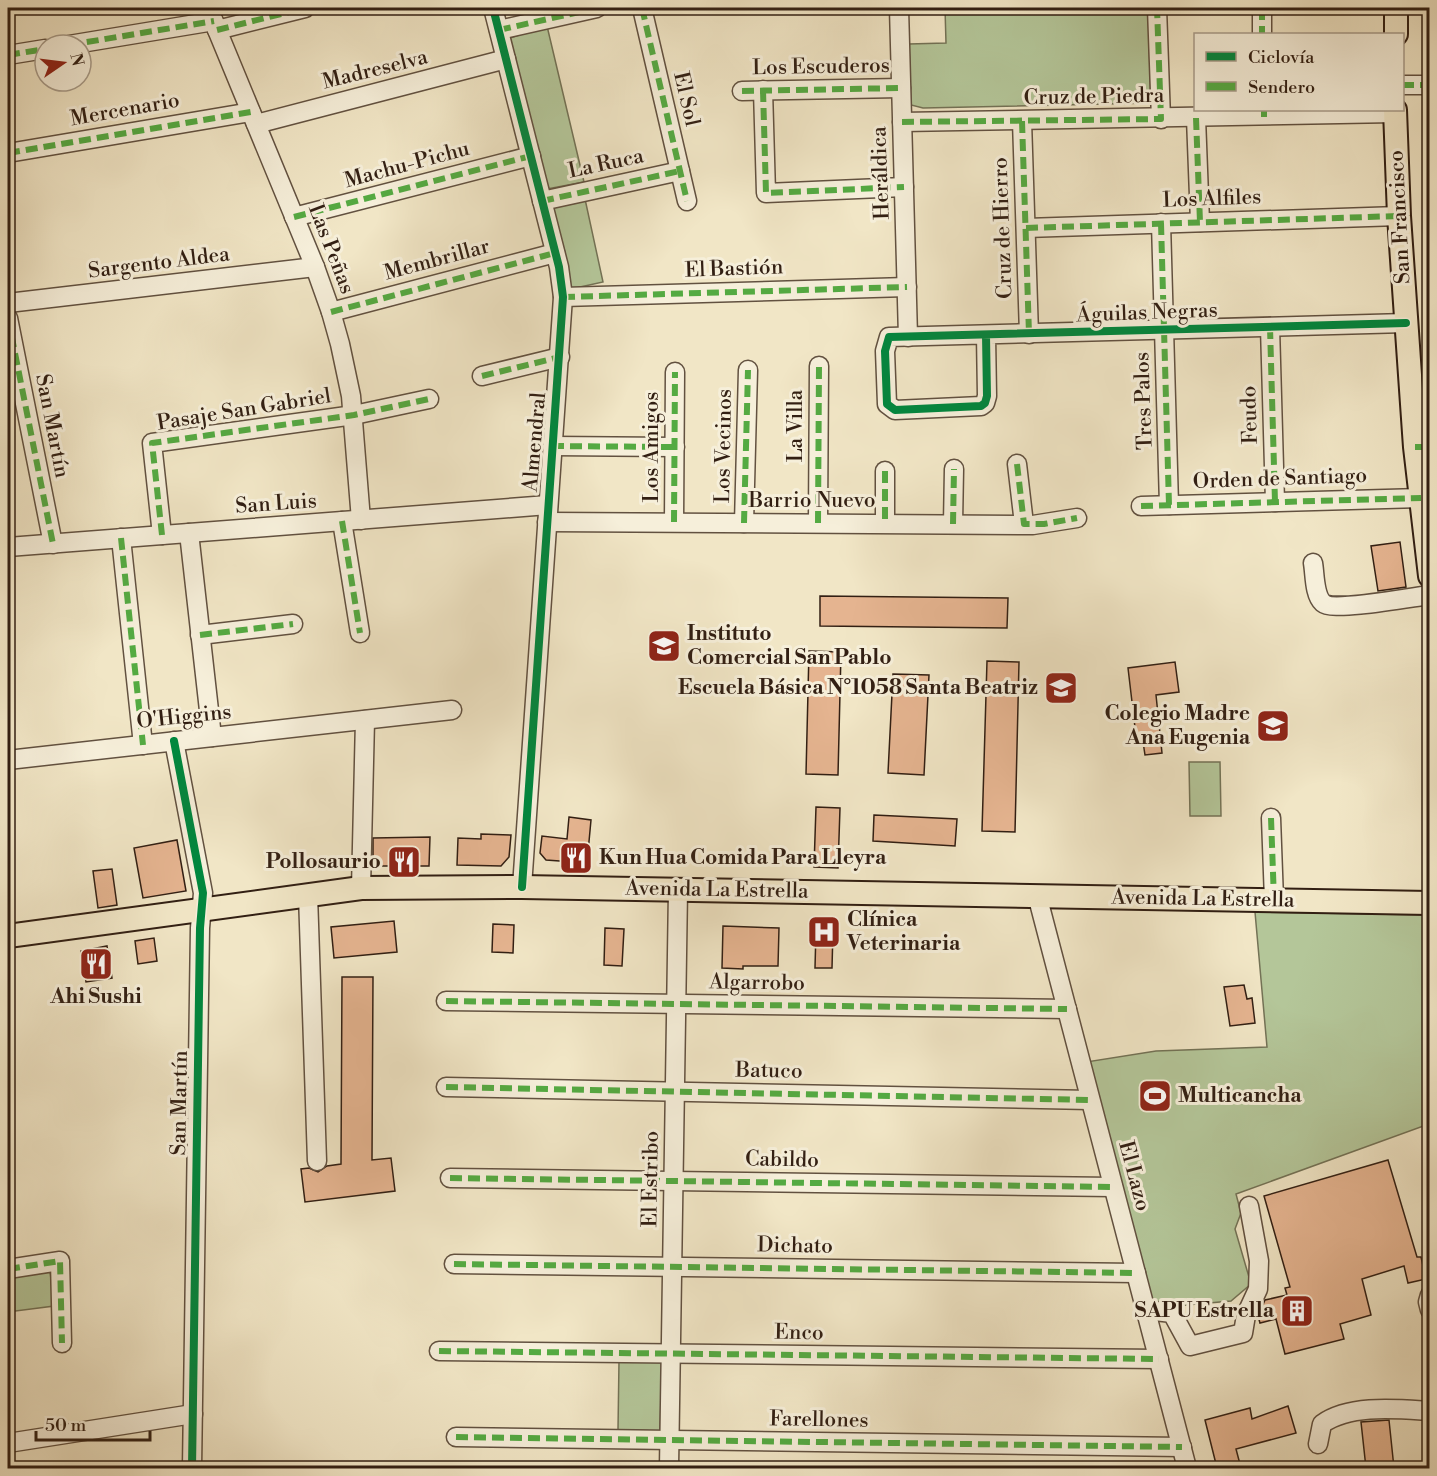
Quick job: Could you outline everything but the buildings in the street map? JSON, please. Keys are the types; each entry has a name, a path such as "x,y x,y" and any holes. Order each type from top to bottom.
{"main road":[{"path":"1396,8 1396,33"},
{"name":"San Francisco","path":"1395,111 1406,323 1422,447 1421,498 1430,576"},
{"name":"Avenida La Estrella","path":"8,936 361,888 522,887 1430,903"}],"street":[{"path":"93,41 213,20 304,8"},
{"name":"Almendral","path":"493,8 555,253 563,297 522,887"},
{"path":"499,30 597,8"},
{"name":"El Sol","path":"642,8 687,201"},
{"name":"Heráldica","path":"899,8 908,337"},
{"path":"1157,8 1161,119"},
{"path":"1262,8 1262,33"},
{"name":"Las Peñas","path":"213,20 315,267 331,312 348,376 354,416 362,520"},
{"path":"8,55 33,51"},
{"name":"Madreselva","path":"253,118 506,59"},
{"path":"1404,85 1430,85"},
{"name":"Los Escuderos","path":"742,91 901,88"},
{"path":"764,90 766,193 904,187"},
{"name":"Cruz de Piedra","path":"902,122 1161,119 1264,113 1395,111"},
{"name":"Mercenario","path":"8,153 253,118"},
{"path":"1196,118 1200,222"},
{"name":"Cruz de Hierro","path":"1022,121 1029,334"},
{"name":"Machu-Pichu","path":"294,217 531,156"},
{"name":"La Ruca","path":"542,201 680,171"},
{"name":"Los Alfiles","path":"1026,228 1399,216"},
{"name":"Tres Palos","path":"1161,224 1169,505"},
{"name":"Membrillar","path":"331,312 555,253"},
{"name":"Sargento Aldea","path":"8,303 315,267"},
{"name":"El Bastión","path":"563,297 907,287"},
{"name":"San Martín","path":"8,318 53,544"},
{"name":"Águilas Negras","path":"986,335 987,396 985,403 977,406 895,410 889,407 886,401 885,351 889,338 908,337 1406,323"},
{"name":"Feudo","path":"1270,327 1275,502"},
{"path":"482,376 560,357"},
{"name":"La Villa","path":"818,523 819,366"},
{"name":"Los Vecinos","path":"744,523 748,370"},
{"name":"Los Amigos","path":"674,522 675,372"},
{"name":"Pasaje San Gabriel","path":"162,535 152,444 354,416 429,399"},
{"path":"552,446 675,447"},
{"path":"1017,464 1024,524"},
{"path":"953,524 954,469"},
{"path":"885,471 885,523"},
{"name":"Orden de Santiago","path":"1141,506 1421,498"},
{"name":"San Luis","path":"8,547 342,521 547,514"},
{"name":"Barrio Nuevo","path":"547,514 674,522 744,523 1044,524 1077,518"},
{"path":"342,521 360,633"},
{"path":"189,533 212,737"},
{"path":"121,538 144,745"},
{"path":"1313,563 1318,596 1327,606 1384,602 1430,595"},
{"path":"200,635 293,624"},
{"name":"O'Higgins","path":"8,760 452,710"},
{"path":"361,888 365,720"},
{"name":"San Martín","path":"174,741 203,893 192,1468"},
{"path":"1271,818 1274,900"},
{"name":"El Estribo","path":"669,1468 678,890"},
{"path":"309,895 317,1161"},
{"name":"El Lazo","path":"1037,895 1187,1468"},
{"name":"Algarrobo","path":"446,1001 1066,1009"},
{"name":"Batuco","path":"446,1087 1090,1100"},
{"name":"Cabildo","path":"450,1178 1113,1187"},
{"path":"1146,1310 1172,1313 1190,1346 1243,1333 1246,1315 1258,1289 1259,1271 1249,1206"},
{"path":"8,1269 60,1261 62,1343"},
{"name":"Dichato","path":"453,1264 1136,1273"},
{"path":"1430,1295 1428,1302 1430,1310"},
{"name":"Enco","path":"439,1351 1159,1359"},
{"path":"1318,1444 1322,1424 1330,1418 1370,1409 1430,1411"},
{"path":"8,1443 193,1414"},
{"name":"Farellones","path":"456,1437 1182,1448"}],"green space":[{"path":"945,8 1148,8 1151,103 923,108 911,105 909,44 946,43"},
{"path":"547,26 584,182 547,189 510,38"},
{"path":"585,199 603,282 571,289 553,206"},
{"path":"1189,762 1220,762 1221,816 1190,816"},
{"path":"1255,912 1429,915 1429,1124 1236,1194 1241,1213 1235,1229 1251,1284 1231,1301 1153,1308 1086,1062 1156,1051 1267,1047"},
{"path":"50,1271 54,1306 8,1312 8,1276"},
{"path":"619,1361 662,1362 660,1431 618,1430"}],"marked path":[{"path":"217,30 305,8"},
{"path":"499,30 597,8"},
{"path":"642,8 687,201"},
{"path":"902,122 1161,119 1157,8"},
{"path":"1262,8 1262,33"},
{"path":"93,41 214,21"},
{"path":"8,55 33,51"},
{"path":"1404,85 1430,85"},
{"path":"742,91 901,88"},
{"path":"763,90 766,193 904,187"},
{"path":"1264,111 1264,117"},
{"path":"8,153 251,112"},
{"path":"1196,118 1200,222"},
{"path":"1022,121 1029,334"},
{"path":"294,217 531,156"},
{"path":"542,201 680,171"},
{"path":"1026,228 1399,216"},
{"path":"1161,223 1169,505"},
{"path":"331,312 555,253"},
{"path":"563,297 907,287"},
{"path":"8,318 53,544"},
{"path":"1270,327 1275,502"},
{"path":"482,376 560,357"},
{"path":"818,523 819,366"},
{"path":"744,523 748,370"},
{"path":"674,522 675,372"},
{"path":"162,535 152,443 354,415 429,399"},
{"path":"552,446 675,447"},
{"path":"1415,447 1430,447"},
{"path":"1017,464 1024,524 1044,524 1077,518"},
{"path":"953,524 954,469"},
{"path":"885,471 885,523"},
{"path":"1141,506 1421,498"},
{"path":"342,521 360,633"},
{"path":"121,538 143,745"},
{"path":"200,635 293,624"},
{"path":"1271,818 1274,900"},
{"path":"446,1001 1067,1009"},
{"path":"446,1087 1090,1100"},
{"path":"450,1178 1113,1187"},
{"path":"8,1269 60,1261 62,1343"},
{"path":"454,1264 1136,1273"},
{"path":"439,1351 1159,1359"},
{"path":"456,1437 1182,1447"}],"cycle path":[{"path":"493,8 559,267 563,297 522,887"},
{"path":"986,335 987,396 985,403 981,406 895,410 887,404 885,351 889,337 1406,323"},
{"path":"174,741 203,893 200,928 192,1468"}],"place":[{"name":"Instituto Comercial San Pablo","path":"664,646"},
{"name":"Escuela Básica N°1058 Santa Beatriz","path":"1061,688"},
{"name":"Colegio Madre Ana Eugenia","path":"1273,726"},
{"name":"Kun Hua Comida Para Lleyra","path":"576,858"},
{"name":"Pollosaurio","path":"404,862"},
{"name":"Clínica Veterinaria","path":"824,932"},
{"name":"Ahi Sushi","path":"96,964"},
{"name":"Multicancha","path":"1155,1096"},
{"name":"SAPU Estrella","path":"1297,1311"}]}
